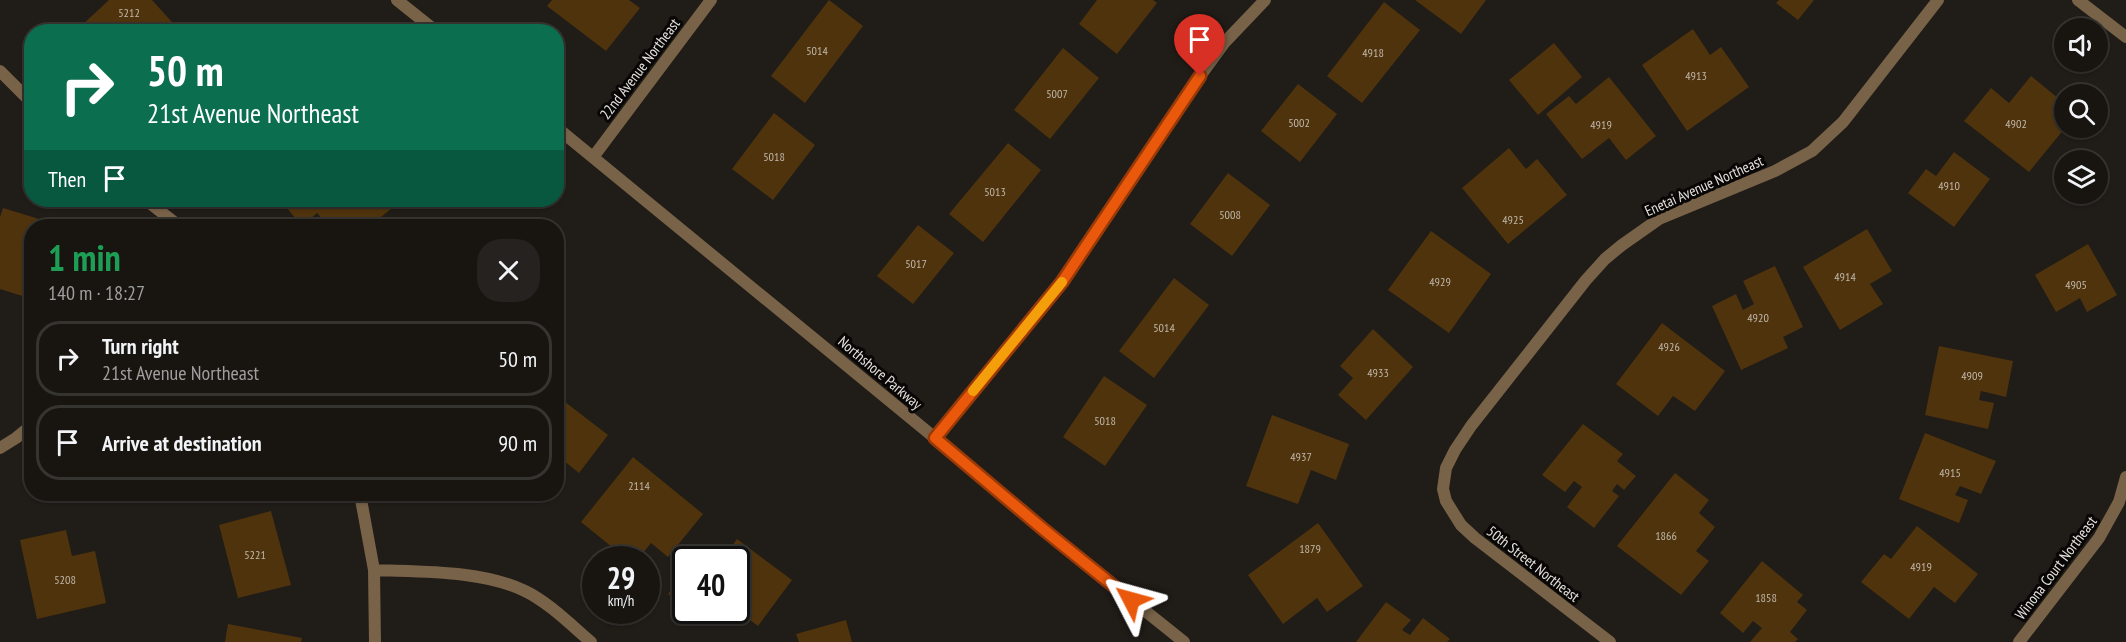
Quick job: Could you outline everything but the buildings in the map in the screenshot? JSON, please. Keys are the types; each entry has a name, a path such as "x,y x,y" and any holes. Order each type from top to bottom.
{"street":[{"path":"397,0 427,24"},
{"name":"22nd Avenue Northeast","path":"594,156 711,0"},
{"path":"935,438 1062,282 1187,94 1225,42 1265,0"},
{"name":"Enetai Avenue Northeast","path":"1446,501 1443,489 1444,474 1461,440 1605,259 1637,233 1659,219 1775,171 1812,151 1843,122 1938,0"},
{"path":"2078,0 2126,37"},
{"path":"0,71 24,95"},
{"name":"Northshore Parkway","path":"564,133 1043,529 1184,642"},
{"path":"155,207 170,219"},
{"path":"0,448 24,432"},
{"name":"Winona Court Northeast","path":"2019,642 2099,538 2119,502 2126,477"},
{"path":"361,501 374,570 375,642"},
{"name":"50th Street Northeast","path":"1446,501 1455,517 1475,538 1610,642"},
{"path":"374,570 427,572 487,579 516,588 525,591 561,616 591,642"}],"slow traffic":[{"path":"973,391 1062,282"}],"route":[{"path":"1131,600 935,438 1062,282 1200,76"}]}
